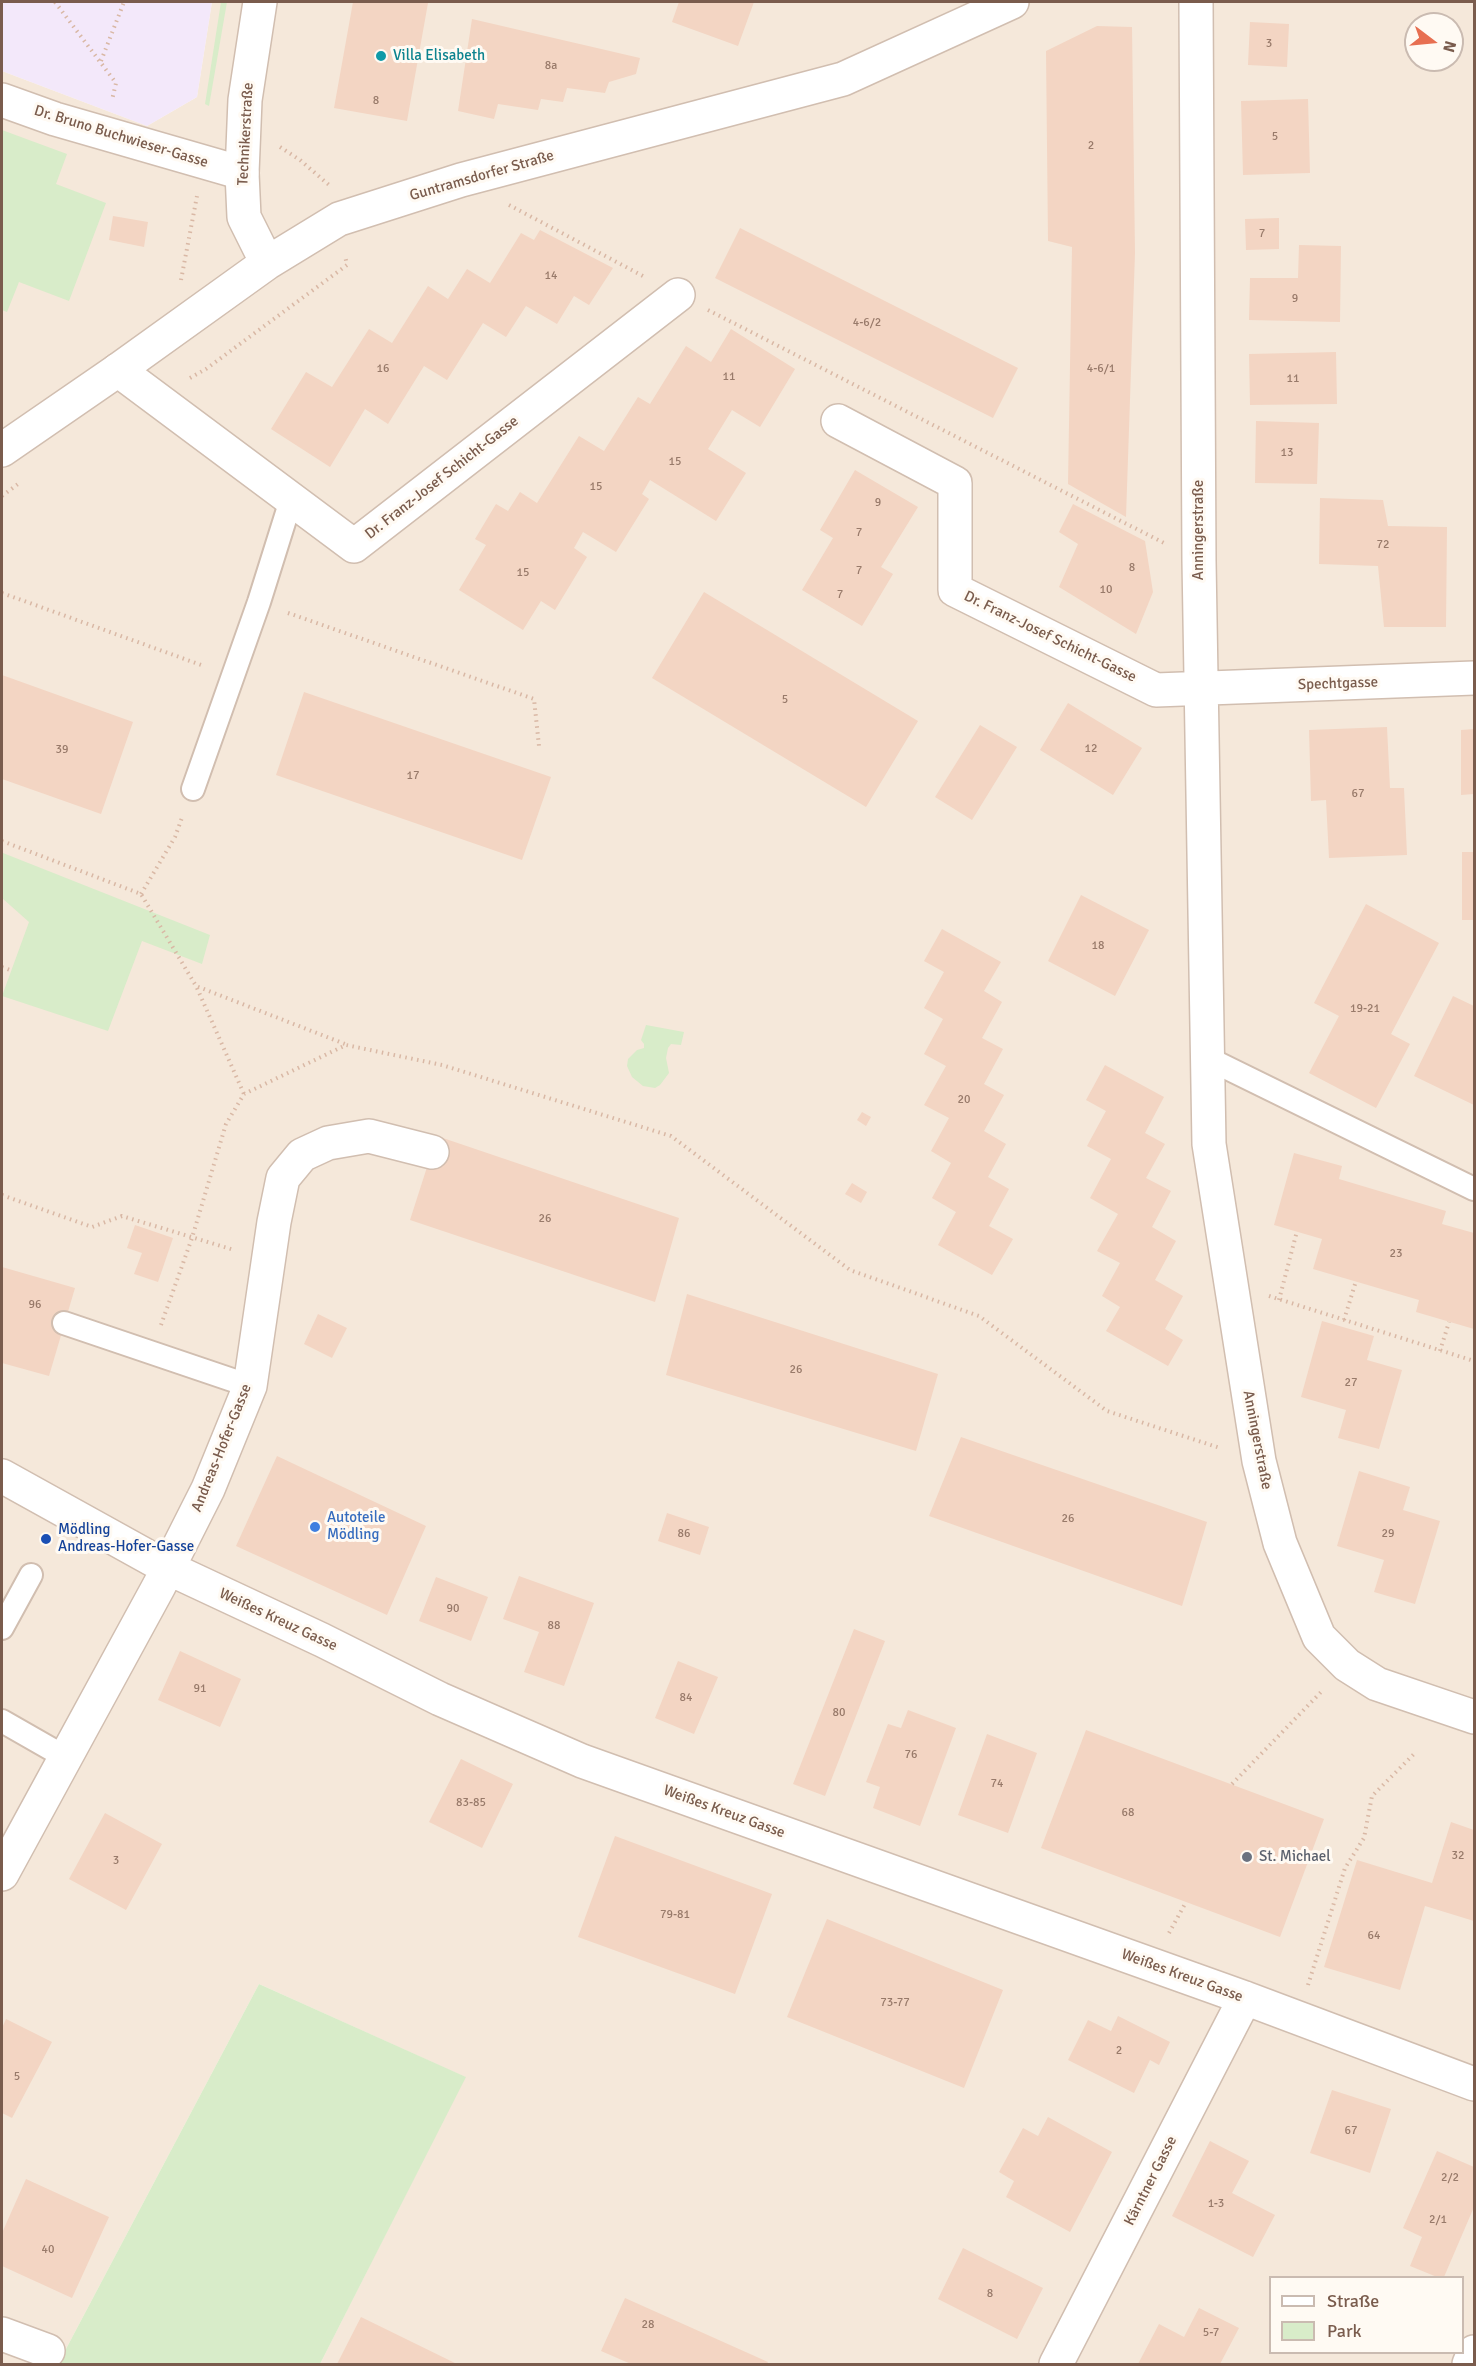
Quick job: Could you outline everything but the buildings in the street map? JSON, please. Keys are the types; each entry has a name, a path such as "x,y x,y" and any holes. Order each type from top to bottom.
{"street":[{"name":"Technikerstraße","path":"260,2 245,100 242,173 244,217 267,263"},
{"name":"Guntramsdorfer Straße","path":"2,450 267,263 339,219 461,180 843,80 1012,2"},
{"name":"Anningerstraße","path":"1196,2 1199,561 1209,1144 1258,1461 1280,1543 1319,1637 1347,1665 1377,1684 1474,1717"},
{"name":"Dr. Bruno Buchwieser-Gasse","path":"2,100 55,119 242,173"},
{"name":"Dr. Franz-Josef Schicht-Gasse","path":"118,370 354,546 678,295"},
{"name":"Dr. Franz-Josef Schicht-Gasse","path":"838,421 955,483 955,590 1156,690 1201,690"},
{"name":"Spechtgasse","path":"1201,690 1474,678"},
{"name":"Andreas-Hofer-Gasse","path":"2,1874 168,1568 208,1489 250,1386 268,1260 283,1178 302,1155 328,1143 369,1136 432,1152"},
{"name":"Weißes Kreuz Gasse","path":"2,1476 168,1568 322,1640 440,1699 582,1761 1245,1998 1474,2084"},
{"name":"Kärntner Gasse","path":"1056,2364 1245,1998"},
{"path":"2,2334 48,2351"},
{"path":"1469,2364 1474,2352"}],"lane":[{"path":"193,789 259,602 291,500"},
{"path":"1207,1058 1474,1189"},
{"path":"64,1323 250,1386"},
{"path":"2,1628 31,1575"},
{"path":"2,1721 65,1757"}],"path":[{"path":"55,2 116,83 111,102"},
{"path":"101,62 124,2"},
{"path":"194,314 179,287 204,162"},
{"path":"461,180 678,295 1199,561"},
{"path":"188,378 206,369 347,265 344,249"},
{"path":"2,593 233,676"},
{"path":"259,602 534,699 539,746"},
{"path":"141,894 175,837 193,789"},
{"path":"2,840 141,894 196,986 244,1094"},
{"path":"2,967 10,970"},
{"path":"196,986 346,1045 442,1065 671,1136 850,1270 979,1316 1107,1411 1258,1461"},
{"path":"152,1351 192,1238 226,1124 244,1094 346,1045"},
{"path":"2,1195 92,1227 122,1216 268,1260"},
{"path":"1279,1299 1297,1232"},
{"path":"1344,1320 1356,1281"},
{"path":"1231,1284 1474,1361"},
{"path":"1440,1351 1449,1322"},
{"path":"1232,1784 1347,1665"},
{"path":"1297,2018 1345,1868 1364,1838 1372,1796 1414,1754"}],"shaded area":[{"path":"2,2 212,2 197,97 147,126 2,71"},
{"path":"212,2 1474,2 1474,2364 320,2364 465,2077 259,1984 58,2364 2,2364 2,71 147,126 197,97"}],"green space":[{"path":"221,2 227,2 209,106 205,104"},
{"path":"2,130 67,154 56,184 106,203 69,301 19,282 7,312 2,310"},
{"path":"3,853 210,935 202,964 142,941 108,1031 2,996 29,922 2,898"},
{"path":"646,1025 684,1032 681,1045 671,1044 668,1048 666,1058 669,1073 655,1088 643,1086 632,1077 627,1066 628,1059 637,1050 644,1048 641,1040"},
{"path":"259,1984 466,2077 320,2364 58,2364"}],"place":[{"name":"Villa Elisabeth","path":"381,56"},
{"name":"Autoteile Mödling","path":"315,1527"},
{"name":"Mödling Andreas-Hofer-Gasse","path":"46,1539"},
{"name":"St. Michael","path":"1247,1857"}]}
